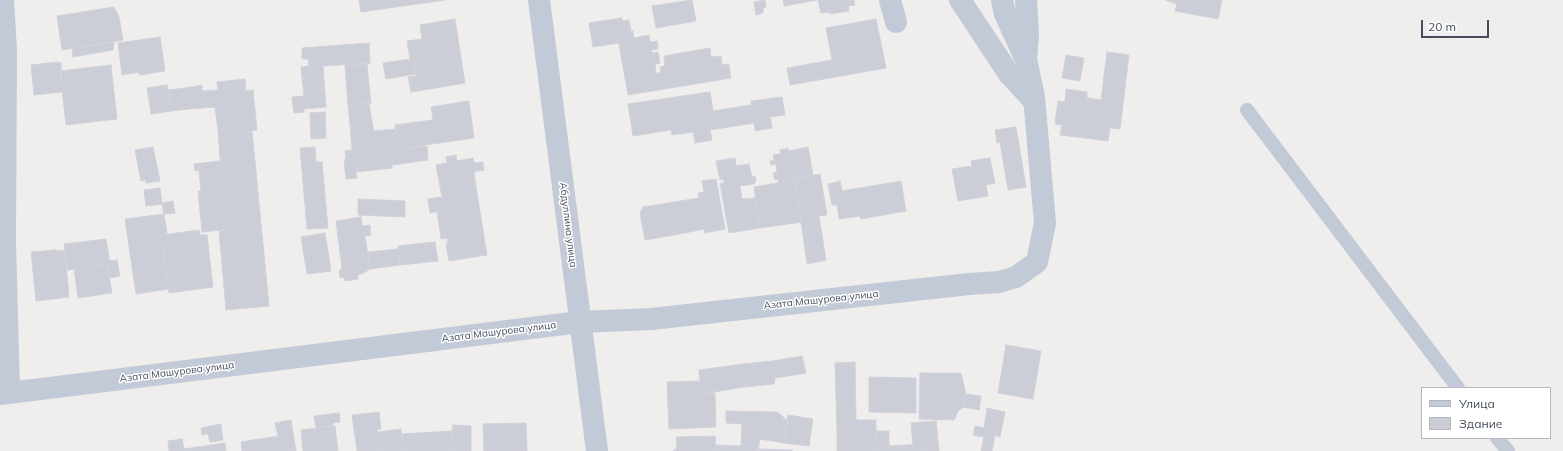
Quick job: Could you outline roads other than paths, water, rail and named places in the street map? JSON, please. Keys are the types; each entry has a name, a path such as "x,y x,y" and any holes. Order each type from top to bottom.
{"street":[{"path":"3,0 6,50 5,393"},
{"name":"Абдуллина улица","path":"539,0 597,451"},
{"path":"890,0 896,22"},
{"path":"960,0 1009,74 1034,101"},
{"path":"1002,0 1005,14 1026,59 1034,101"},
{"path":"1026,0 1028,35 1026,59"},
{"name":"Азата Машурова улица","path":"5,393 580,322 651,319 962,284 999,282 1016,276 1037,262 1045,223 1034,101"}],"lane":[{"path":"1247,110 1457,387"},
{"path":"1498,439 1508,451"}]}
